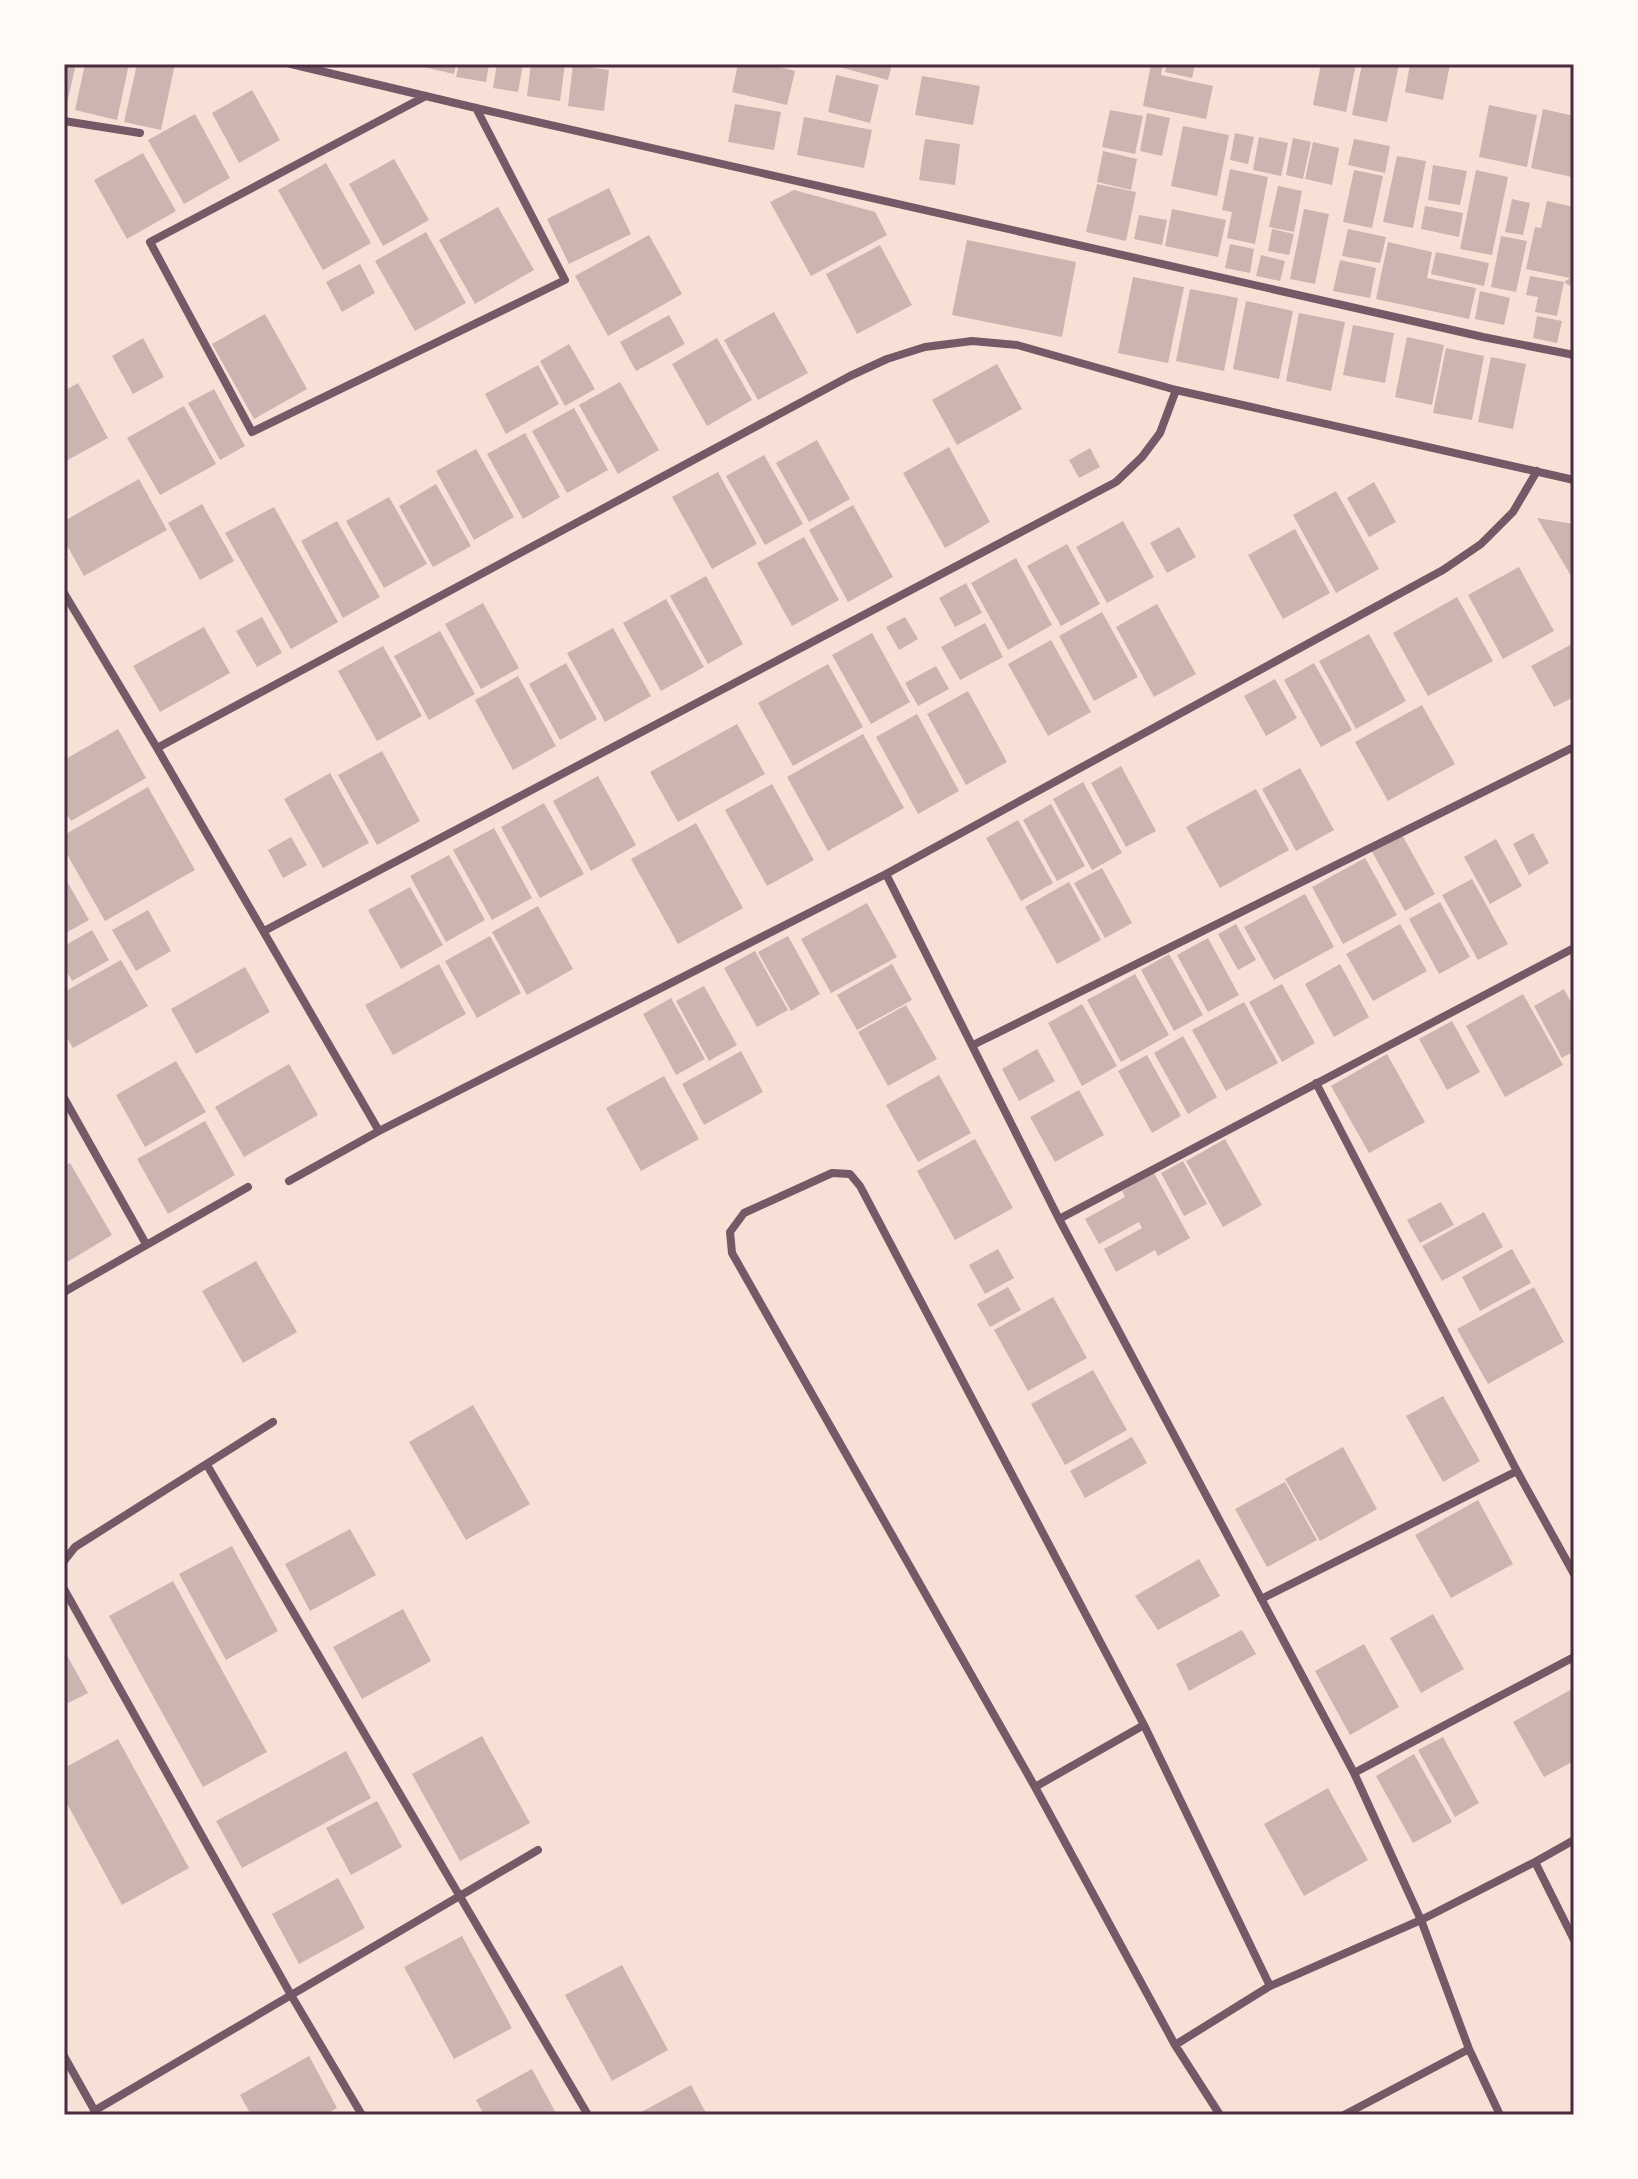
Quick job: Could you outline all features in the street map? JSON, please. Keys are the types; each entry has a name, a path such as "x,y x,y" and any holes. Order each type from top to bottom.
{"street":[{"path":"291,64 1483,337 1574,355"},
{"path":"424,96 150,242 252,432 565,280 476,108"},
{"path":"64,121 140,133"},
{"path":"157,748 850,376 887,359 925,347 972,341 1017,345 1176,390 1574,480"},
{"path":"264,931 1116,482 1142,457 1160,433 1176,390"},
{"path":"289,1181 379,1131 886,874 1443,570 1481,544 1513,512 1537,471"},
{"path":"64,593 379,1131"},
{"path":"973,1045 1574,747"},
{"path":"886,874 1059,1219 1354,1773 1421,1920 1469,2049 1500,2115"},
{"path":"1059,1219 1574,948"},
{"path":"1316,1083 1517,1471 1574,1574"},
{"path":"64,1098 146,1244"},
{"path":"1220,2115 1175,2045 1035,1787 732,1253 730,1232 744,1213 832,1173 850,1174 860,1186 1144,1725 1270,1986"},
{"path":"64,1292 248,1187"},
{"path":"64,1561 75,1547 273,1422"},
{"path":"207,1465 588,2115"},
{"path":"1261,1599 1517,1471"},
{"path":"64,1589 291,1995 362,2115"},
{"path":"1354,1773 1574,1657"},
{"path":"1035,1787 1144,1725"},
{"path":"1175,2045 1270,1986 1421,1920 1574,1840"},
{"path":"64,2056 96,2113 538,1850"},
{"path":"1535,1862 1574,1940"},
{"path":"1344,2115 1469,2049"}],"building":[{"path":"64,64 76,64 65,112 64,112"},
{"path":"85,64 129,64 117,120 75,110"},
{"path":"137,64 175,64 161,130 124,122"},
{"path":"410,64 456,64 454,74"},
{"path":"459,64 489,64 486,82 456,77"},
{"path":"497,64 523,64 518,92 493,88"},
{"path":"531,64 565,64 560,101 527,96"},
{"path":"738,64 768,64 795,71 787,105 732,92"},
{"path":"828,64 892,64 888,80"},
{"path":"1151,64 1163,64 1161,75 1213,86 1206,119 1143,106"},
{"path":"1167,64 1195,64 1192,78 1165,72"},
{"path":"1321,64 1356,64 1346,112 1313,105"},
{"path":"1362,64 1399,64 1387,122 1352,115"},
{"path":"1410,64 1450,64 1443,100 1405,92"},
{"path":"573,65 609,70 604,111 568,106"},
{"path":"836,75 879,85 870,123 828,112"},
{"path":"922,76 980,86 973,125 915,115"},
{"path":"252,90 280,140 239,163 212,113"},
{"path":"735,104 781,112 774,150 728,142"},
{"path":"1489,105 1537,115 1527,167 1479,157"},
{"path":"1543,109 1574,116 1572,177 1531,168"},
{"path":"1110,110 1143,116 1135,154 1102,147"},
{"path":"1147,113 1170,118 1162,156 1140,151"},
{"path":"195,114 230,178 184,204 148,140"},
{"path":"804,117 872,130 864,168 797,155"},
{"path":"1183,126 1229,135 1217,196 1171,186"},
{"path":"1235,133 1254,137 1248,164 1230,160"},
{"path":"1259,137 1288,143 1281,176 1253,170"},
{"path":"1293,138 1311,142 1303,179 1286,175"},
{"path":"925,139 960,144 955,185 919,180"},
{"path":"1354,139 1390,146 1385,173 1348,165"},
{"path":"1313,142 1339,148 1332,185 1305,179"},
{"path":"1103,151 1137,159 1131,190 1097,182"},
{"path":"143,153 176,211 127,239 94,180"},
{"path":"1397,156 1426,161 1413,228 1383,222"},
{"path":"394,159 429,220 383,246 349,184"},
{"path":"326,163 371,243 323,270 278,190"},
{"path":"1433,165 1467,171 1460,205 1428,200"},
{"path":"1230,169 1268,177 1255,244 1227,238 1232,212 1222,210"},
{"path":"1354,170 1383,176 1372,228 1343,222"},
{"path":"1476,170 1508,177 1492,255 1460,249"},
{"path":"1097,184 1136,192 1126,241 1086,232"},
{"path":"1278,186 1302,191 1294,232 1269,227"},
{"path":"609,188 631,234 569,264 547,219"},
{"path":"794,190 875,212 887,235 811,276 770,202"},
{"path":"1512,199 1530,203 1523,235 1505,232"},
{"path":"1547,201 1574,207 1571,277 1574,274 1574,288 1564,282 1570,278 1526,269 1535,227 1541,228"},
{"path":"1425,206 1463,213 1459,237 1421,229"},
{"path":"498,207 534,270 475,304 439,240"},
{"path":"1172,209 1226,220 1218,257 1165,246"},
{"path":"1304,209 1329,214 1315,284 1290,279"},
{"path":"1139,215 1167,220 1162,245 1134,239"},
{"path":"1272,229 1294,234 1289,255 1268,251"},
{"path":"1348,229 1386,237 1380,263 1342,256"},
{"path":"426,232 466,303 415,331 375,261"},
{"path":"649,235 682,294 608,336 575,276"},
{"path":"1501,236 1527,241 1516,292 1491,287"},
{"path":"967,240 1076,262 1062,337 952,315"},
{"path":"1388,242 1432,252 1427,278 1476,288 1469,319 1376,299"},
{"path":"1230,244 1254,249 1250,273 1225,268"},
{"path":"880,245 912,305 857,334 826,274"},
{"path":"1436,252 1489,263 1484,286 1431,274"},
{"path":"1261,255 1285,261 1280,281 1256,276"},
{"path":"1340,260 1376,268 1370,298 1333,291"},
{"path":"360,264 375,293 342,312 326,282"},
{"path":"1530,276 1564,282 1557,316 1535,312 1538,297 1526,295"},
{"path":"1133,277 1184,287 1168,363 1118,353"},
{"path":"1190,289 1238,298 1224,371 1176,361"},
{"path":"1480,291 1510,298 1504,325 1475,319"},
{"path":"1246,301 1293,311 1279,379 1233,369"},
{"path":"774,312 808,373 758,400 724,340"},
{"path":"1299,313 1345,322 1331,391 1286,381"},
{"path":"265,314 307,389 254,419 212,344"},
{"path":"669,315 685,344 636,371 620,342"},
{"path":"1537,316 1562,321 1557,343 1533,338"},
{"path":"1353,325 1394,333 1385,383 1343,375"},
{"path":"1407,337 1444,345 1432,405 1395,397"},
{"path":"143,338 164,377 133,394 112,356"},
{"path":"717,338 752,400 707,426 672,364"},
{"path":"569,344 595,389 565,406 540,361"},
{"path":"1446,348 1484,356 1472,420 1433,413"},
{"path":"1491,357 1526,364 1513,429 1478,422"},
{"path":"997,364 1022,409 957,445 932,400"},
{"path":"538,365 559,404 506,434 485,394"},
{"path":"620,382 659,450 618,474 579,405"},
{"path":"78,383 108,438 64,462 64,391"},
{"path":"214,389 245,446 220,460 188,403"},
{"path":"184,406 216,464 160,495 127,438"},
{"path":"574,408 608,470 567,493 532,431"},
{"path":"525,433 560,497 523,519 487,454"},
{"path":"817,440 850,499 809,522 776,463"},
{"path":"949,447 990,522 945,548 903,473"},
{"path":"1090,448 1100,467 1079,478 1069,460"},
{"path":"476,449 514,517 474,540 436,471"},
{"path":"764,455 803,524 765,545 726,476"},
{"path":"718,472 757,544 712,569 672,497"},
{"path":"139,479 167,530 84,576 64,540 64,521"},
{"path":"1374,482 1396,522 1369,537 1347,498"},
{"path":"436,484 471,546 433,567 399,506"},
{"path":"1336,491 1379,569 1336,593 1293,515"},
{"path":"389,497 427,564 384,588 346,521"},
{"path":"202,504 234,561 200,580 168,523"},
{"path":"853,505 893,577 848,602 809,530"},
{"path":"274,507 338,622 291,649 225,533"},
{"path":"1537,518 1574,524 1574,581"},
{"path":"337,521 380,597 343,618 301,541"},
{"path":"1123,521 1154,577 1107,603 1076,547"},
{"path":"1179,527 1196,557 1167,573 1150,543"},
{"path":"1295,529 1330,593 1283,619 1248,555"},
{"path":"804,537 839,600 792,626 757,563"},
{"path":"1067,544 1100,604 1061,626 1027,566"},
{"path":"1016,558 1052,625 1008,650 971,583"},
{"path":"1519,567 1554,631 1503,659 1468,595"},
{"path":"706,576 743,644 708,664 670,596"},
{"path":"966,583 982,613 955,627 939,598"},
{"path":"1457,597 1493,661 1428,696 1393,633"},
{"path":"666,599 704,667 661,691 623,623"},
{"path":"483,603 519,668 481,689 445,624"},
{"path":"1157,604 1196,674 1154,697 1116,627"},
{"path":"1102,612 1138,677 1094,701 1059,636"},
{"path":"262,617 282,653 257,667 236,631"},
{"path":"905,617 918,639 899,650 886,627"},
{"path":"985,623 1003,657 960,680 941,647"},
{"path":"204,627 230,673 160,712 133,666"},
{"path":"613,628 651,696 605,722 567,653"},
{"path":"440,631 475,694 429,720 394,656"},
{"path":"872,633 910,702 871,724 832,655"},
{"path":"1369,634 1406,701 1356,729 1319,661"},
{"path":"1051,640 1091,712 1048,736 1008,664"},
{"path":"1574,643 1574,697 1554,707 1531,666"},
{"path":"383,646 422,716 377,741 338,671"},
{"path":"566,663 597,719 560,740 529,684"},
{"path":"1314,663 1352,730 1321,747 1284,680"},
{"path":"828,664 863,727 793,766 758,703"},
{"path":"936,666 949,689 918,706 905,683"},
{"path":"518,676 556,746 513,770 475,700"},
{"path":"1275,679 1297,718 1266,736 1244,696"},
{"path":"968,691 1007,762 966,785 927,714"},
{"path":"1422,705 1455,764 1388,801 1355,742"},
{"path":"917,714 959,791 918,814 876,737"},
{"path":"737,724 765,774 678,822 650,772"},
{"path":"118,729 146,778 71,821 64,809 64,760"},
{"path":"863,734 904,808 828,851 787,777"},
{"path":"382,751 420,821 377,845 338,775"},
{"path":"1121,766 1156,831 1126,847 1091,783"},
{"path":"1300,768 1334,830 1296,851 1262,789"},
{"path":"330,773 369,843 323,868 284,799"},
{"path":"598,776 636,845 591,871 553,801"},
{"path":"1083,782 1122,853 1092,870 1053,799"},
{"path":"772,784 814,860 767,886 725,810"},
{"path":"148,787 195,870 105,921 64,849 64,835"},
{"path":"1256,789 1289,850 1220,888 1186,827"},
{"path":"544,803 584,874 540,898 501,827"},
{"path":"1051,804 1085,866 1057,881 1023,820"},
{"path":"1018,820 1053,883 1021,901 986,838"},
{"path":"696,823 743,908 678,944 631,859"},
{"path":"494,828 532,898 492,920 453,850"},
{"path":"1401,833 1435,894 1405,911 1371,850"},
{"path":"1533,833 1549,863 1529,875 1513,844"},
{"path":"291,837 307,865 283,878 268,850"},
{"path":"1496,839 1522,886 1490,904 1464,857"},
{"path":"449,855 485,920 446,942 410,876"},
{"path":"1365,858 1397,915 1343,944 1312,887"},
{"path":"1102,868 1132,923 1105,938 1074,883"},
{"path":"64,876 89,920 64,934"},
{"path":"1472,879 1508,944 1478,960 1442,895"},
{"path":"1069,882 1101,940 1057,964 1025,907"},
{"path":"410,887 443,945 401,969 368,910"},
{"path":"1305,894 1334,947 1274,980 1244,927"},
{"path":"1440,902 1470,957 1439,974 1409,919"},
{"path":"867,903 897,957 831,993 801,939"},
{"path":"538,906 573,969 527,995 492,932"},
{"path":"148,910 171,951 136,971 112,930"},
{"path":"1236,924 1256,960 1238,970 1218,934"},
{"path":"1400,924 1427,971 1373,1001 1346,954"},
{"path":"92,930 109,960 72,981 64,967 64,946"},
{"path":"490,936 521,993 477,1018 445,961"},
{"path":"788,936 820,994 791,1011 758,952"},
{"path":"1208,938 1239,995 1208,1012 1177,955"},
{"path":"755,951 788,1010 757,1027 724,968"},
{"path":"1169,954 1203,1015 1174,1031 1141,970"},
{"path":"121,960 148,1006 73,1048 64,1033 64,992"},
{"path":"439,964 466,1014 393,1055 365,1005"},
{"path":"892,964 912,1000 857,1030 837,995"},
{"path":"1340,964 1369,1017 1334,1037 1305,984"},
{"path":"245,967 270,1012 196,1054 171,1009"},
{"path":"1135,974 1169,1035 1121,1062 1087,1000"},
{"path":"1282,984 1315,1043 1282,1062 1249,1002"},
{"path":"704,986 737,1045 709,1061 676,1001"},
{"path":"1564,989 1574,1008 1574,1051 1562,1058 1534,1006"},
{"path":"1523,994 1563,1065 1505,1097 1466,1026"},
{"path":"671,998 705,1059 676,1075 643,1014"},
{"path":"1244,1002 1278,1063 1226,1091 1192,1030"},
{"path":"1082,1004 1117,1066 1082,1086 1048,1023"},
{"path":"906,1005 937,1059 888,1086 858,1032"},
{"path":"1452,1021 1480,1072 1447,1090 1419,1039"},
{"path":"1183,1036 1217,1097 1188,1114 1154,1053"},
{"path":"1037,1049 1055,1081 1019,1101 1002,1069"},
{"path":"741,1051 763,1092 704,1125 682,1084"},
{"path":"1387,1054 1425,1122 1369,1153 1331,1086"},
{"path":"1147,1055 1181,1116 1152,1133 1118,1071"},
{"path":"176,1061 206,1112 145,1147 116,1095"},
{"path":"289,1064 318,1115 244,1157 215,1107"},
{"path":"939,1075 971,1133 918,1162 886,1105"},
{"path":"664,1076 699,1139 641,1171 606,1108"},
{"path":"1079,1090 1104,1135 1055,1162 1030,1117"},
{"path":"205,1121 235,1175 168,1214 137,1159"},
{"path":"975,1139 1013,1208 955,1240 917,1171"},
{"path":"1225,1139 1262,1205 1223,1227 1186,1161"},
{"path":"1183,1161 1207,1204 1184,1216 1161,1173"},
{"path":"70,1163 112,1235 64,1264 64,1167"},
{"path":"1154,1173 1190,1238 1158,1256 1155,1250 1116,1272 1104,1249 1142,1228 1139,1222 1099,1244 1085,1219 1125,1197 1122,1191"},
{"path":"1441,1202 1454,1225 1420,1243 1407,1220"},
{"path":"1484,1212 1503,1247 1442,1281 1422,1246"},
{"path":"998,1249 1014,1278 985,1294 969,1265"},
{"path":"1512,1249 1531,1283 1480,1311 1462,1277"},
{"path":"256,1261 297,1332 243,1363 202,1291"},
{"path":"1008,1287 1021,1310 990,1327 977,1304"},
{"path":"1534,1287 1564,1342 1488,1384 1457,1329"},
{"path":"1053,1297 1087,1358 1028,1391 994,1330"},
{"path":"1093,1370 1127,1430 1065,1465 1031,1404"},
{"path":"1443,1396 1480,1461 1443,1482 1406,1416"},
{"path":"473,1405 530,1504 466,1540 409,1442"},
{"path":"1132,1437 1147,1463 1085,1498 1070,1471"},
{"path":"1343,1447 1377,1509 1320,1541 1285,1479"},
{"path":"1285,1482 1317,1540 1267,1567 1235,1509"},
{"path":"1478,1500 1513,1564 1451,1598 1415,1535"},
{"path":"350,1529 376,1575 310,1611 285,1564"},
{"path":"232,1546 278,1631 226,1660 179,1574"},
{"path":"1199,1559 1220,1596 1158,1630 1135,1596"},
{"path":"173,1581 267,1752 203,1787 109,1616"},
{"path":"403,1609 431,1661 362,1699 333,1647"},
{"path":"1433,1614 1464,1669 1421,1693 1390,1638"},
{"path":"1242,1630 1256,1654 1189,1691 1176,1664"},
{"path":"1364,1644 1399,1707 1350,1735 1315,1671"},
{"path":"64,1650 88,1693 64,1705"},
{"path":"1574,1688 1574,1761 1544,1777 1513,1722"},
{"path":"482,1736 530,1823 460,1861 412,1774"},
{"path":"1443,1737 1479,1803 1455,1817 1418,1750"},
{"path":"118,1739 189,1868 122,1905 64,1798 64,1768"},
{"path":"346,1751 371,1798 242,1868 216,1821"},
{"path":"1414,1754 1452,1822 1413,1843 1376,1776"},
{"path":"1328,1788 1368,1860 1304,1896 1264,1824"},
{"path":"377,1801 402,1847 351,1875 326,1828"},
{"path":"338,1878 365,1928 299,1964 272,1914"},
{"path":"462,1936 512,2028 454,2059 404,1967"},
{"path":"622,1965 668,2050 612,2081 565,1995"},
{"path":"309,2056 337,2108 325,2115 251,2115 240,2095"},
{"path":"532,2069 557,2115 484,2115 476,2100"},
{"path":"691,2085 707,2115 636,2115"}]}
